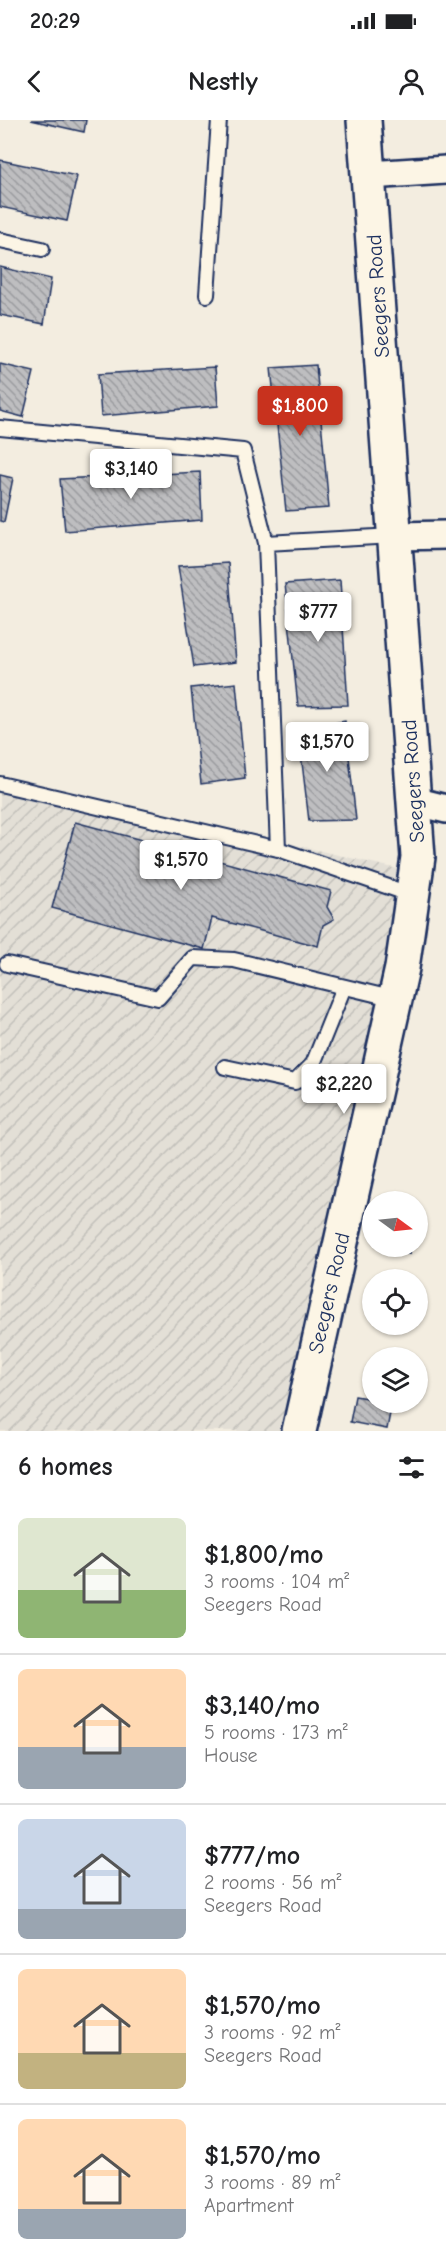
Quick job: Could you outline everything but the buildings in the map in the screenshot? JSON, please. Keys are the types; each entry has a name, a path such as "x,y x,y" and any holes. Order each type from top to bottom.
{"street":[{"name":"Seegers Road","path":"299,1431 395,999 414,896 418,857 364,120"},
{"path":"369,175 446,170"},
{"path":"396,536 446,535"},
{"path":"414,801 446,809"}],"lane":[{"path":"207,295 219,120"},
{"path":"0,240 42,249"},
{"path":"0,428 243,451 266,543 278,849"},
{"path":"266,543 396,536"},
{"path":"0,784 278,849 414,896"},
{"path":"7,964 158,998 193,958 234,960 395,999"},
{"path":"225,1067 295,1082 313,1064 344,987"}],"shaded area":[{"path":"0,776 398,869 399,915 281,1431 0,1431"}]}
